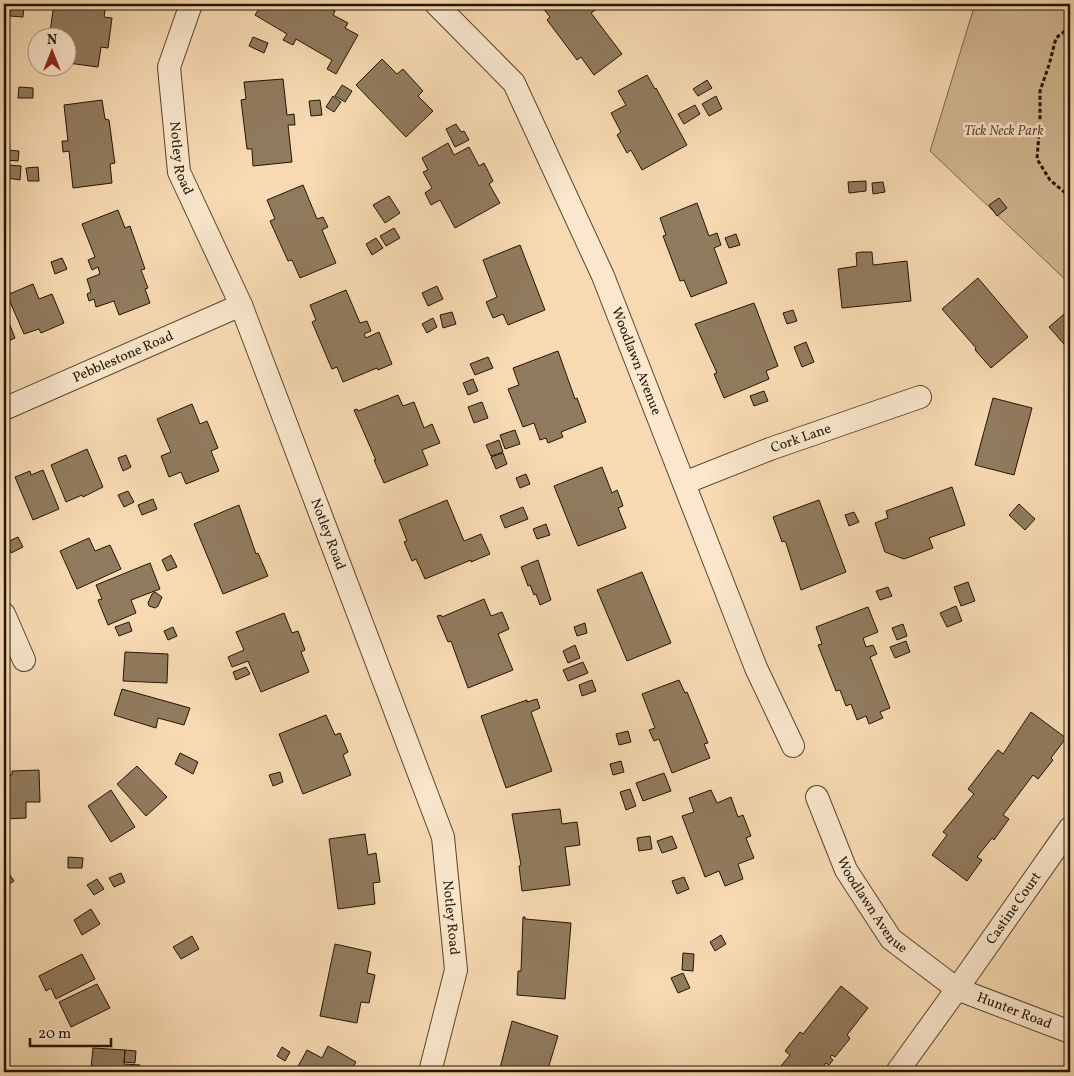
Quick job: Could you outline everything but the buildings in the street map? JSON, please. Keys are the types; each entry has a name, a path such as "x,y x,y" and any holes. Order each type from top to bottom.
{"street":[{"name":"Notley Road","path":"191,4 169,67 179,172 241,305 443,836 456,970 430,1072"},
{"name":"Woodlawn Avenue","path":"436,4 514,83 603,276 756,668 793,746"},
{"name":"Pebblestone Road","path":"4,409 241,305"},
{"name":"Cork Lane","path":"684,483 770,449 920,397"},
{"path":"4,614 24,660"},
{"name":"Woodlawn Avenue","path":"817,797 846,870 891,939 958,989"},
{"name":"Castine Court","path":"897,1072 958,989 1070,828"},
{"name":"Hunter Road","path":"958,989 1070,1032"}],"path":[{"path":"1070,27 1056,38 1040,91 1037,159 1050,180 1070,197"}],"green space":[{"name":"Tick Neck Park","path":"975,4 1070,4 1070,284 930,151"}]}
